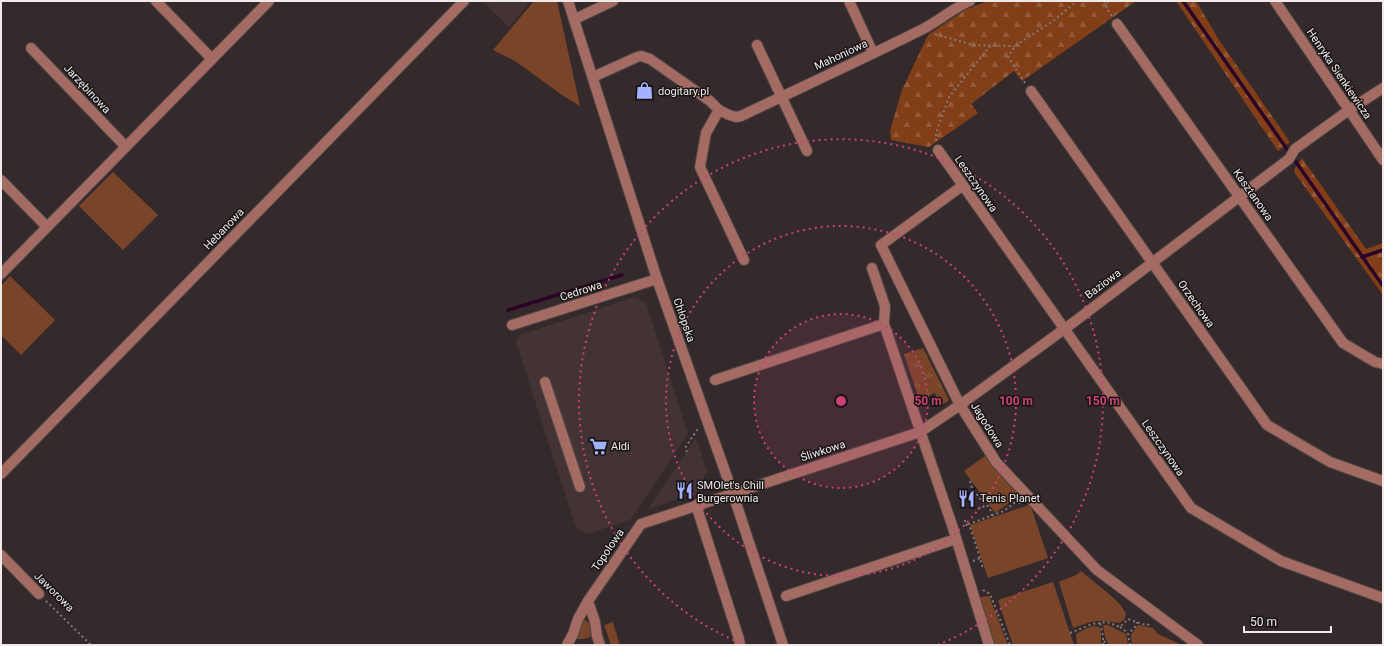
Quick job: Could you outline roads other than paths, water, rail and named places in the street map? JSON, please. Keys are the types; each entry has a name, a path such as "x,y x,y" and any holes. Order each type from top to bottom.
{"street":[{"path":"156,1 212,59"},
{"path":"1,274 269,1"},
{"name":"Hebanowa","path":"1,474 464,1"},
{"name":"Chłopska","path":"568,1 657,279 733,494 783,645"},
{"path":"575,19 613,1"},
{"path":"848,1 873,53"},
{"name":"Henryka Sienkiewicza","path":"1275,1 1383,160"},
{"name":"Mahoniowa","path":"593,77 641,56 650,59 710,100 719,110 736,117 741,116 925,28 964,2"},
{"name":"Kasztanowa","path":"1116,21 1343,343 1375,362 1383,364"},
{"path":"756,45 807,151"},
{"name":"Jarzębinowa","path":"31,48 126,147"},
{"name":"Orzechowa","path":"1028,87 1267,425 1330,462 1383,481"},
{"name":"Baziowa","path":"920,432 960,406 1064,329 1289,159 1296,150 1349,110 1383,88"},
{"path":"719,110 706,132 700,167 744,260"},
{"name":"Leszczynowa","path":"938,150 1191,508 1281,561 1383,598"},
{"path":"1,180 47,227"},
{"name":"Jagodowa","path":"962,186 881,245 960,406 996,462 1097,570 1198,645"},
{"path":"872,268 884,306 884,324 956,539 989,645"},
{"name":"Cedrowa","path":"512,325 657,279"},
{"path":"715,380 884,324"},
{"path":"545,382 580,487"},
{"name":"Śliwkowa","path":"733,494 920,432"},
{"name":"Topolowa","path":"566,645 573,634 578,619 588,601 640,524 733,494"},
{"path":"696,505 740,645"},
{"path":"786,596 956,539"},
{"name":"Jaworowa","path":"1,555 39,594"},
{"path":"588,601 595,622 600,645"}],"waterway":[{"path":"1183,1 1383,286"},
{"path":"1362,257 1383,250"},
{"path":"508,310 622,275"}],"place":[{"name":"dogitary.pl","path":"645,91"},
{"name":"Aldi","path":"598,446"},
{"name":"SMOlet's Chill Burgerownia","path":"684,491"},
{"name":"Tenis Planet","path":"967,498"}]}
